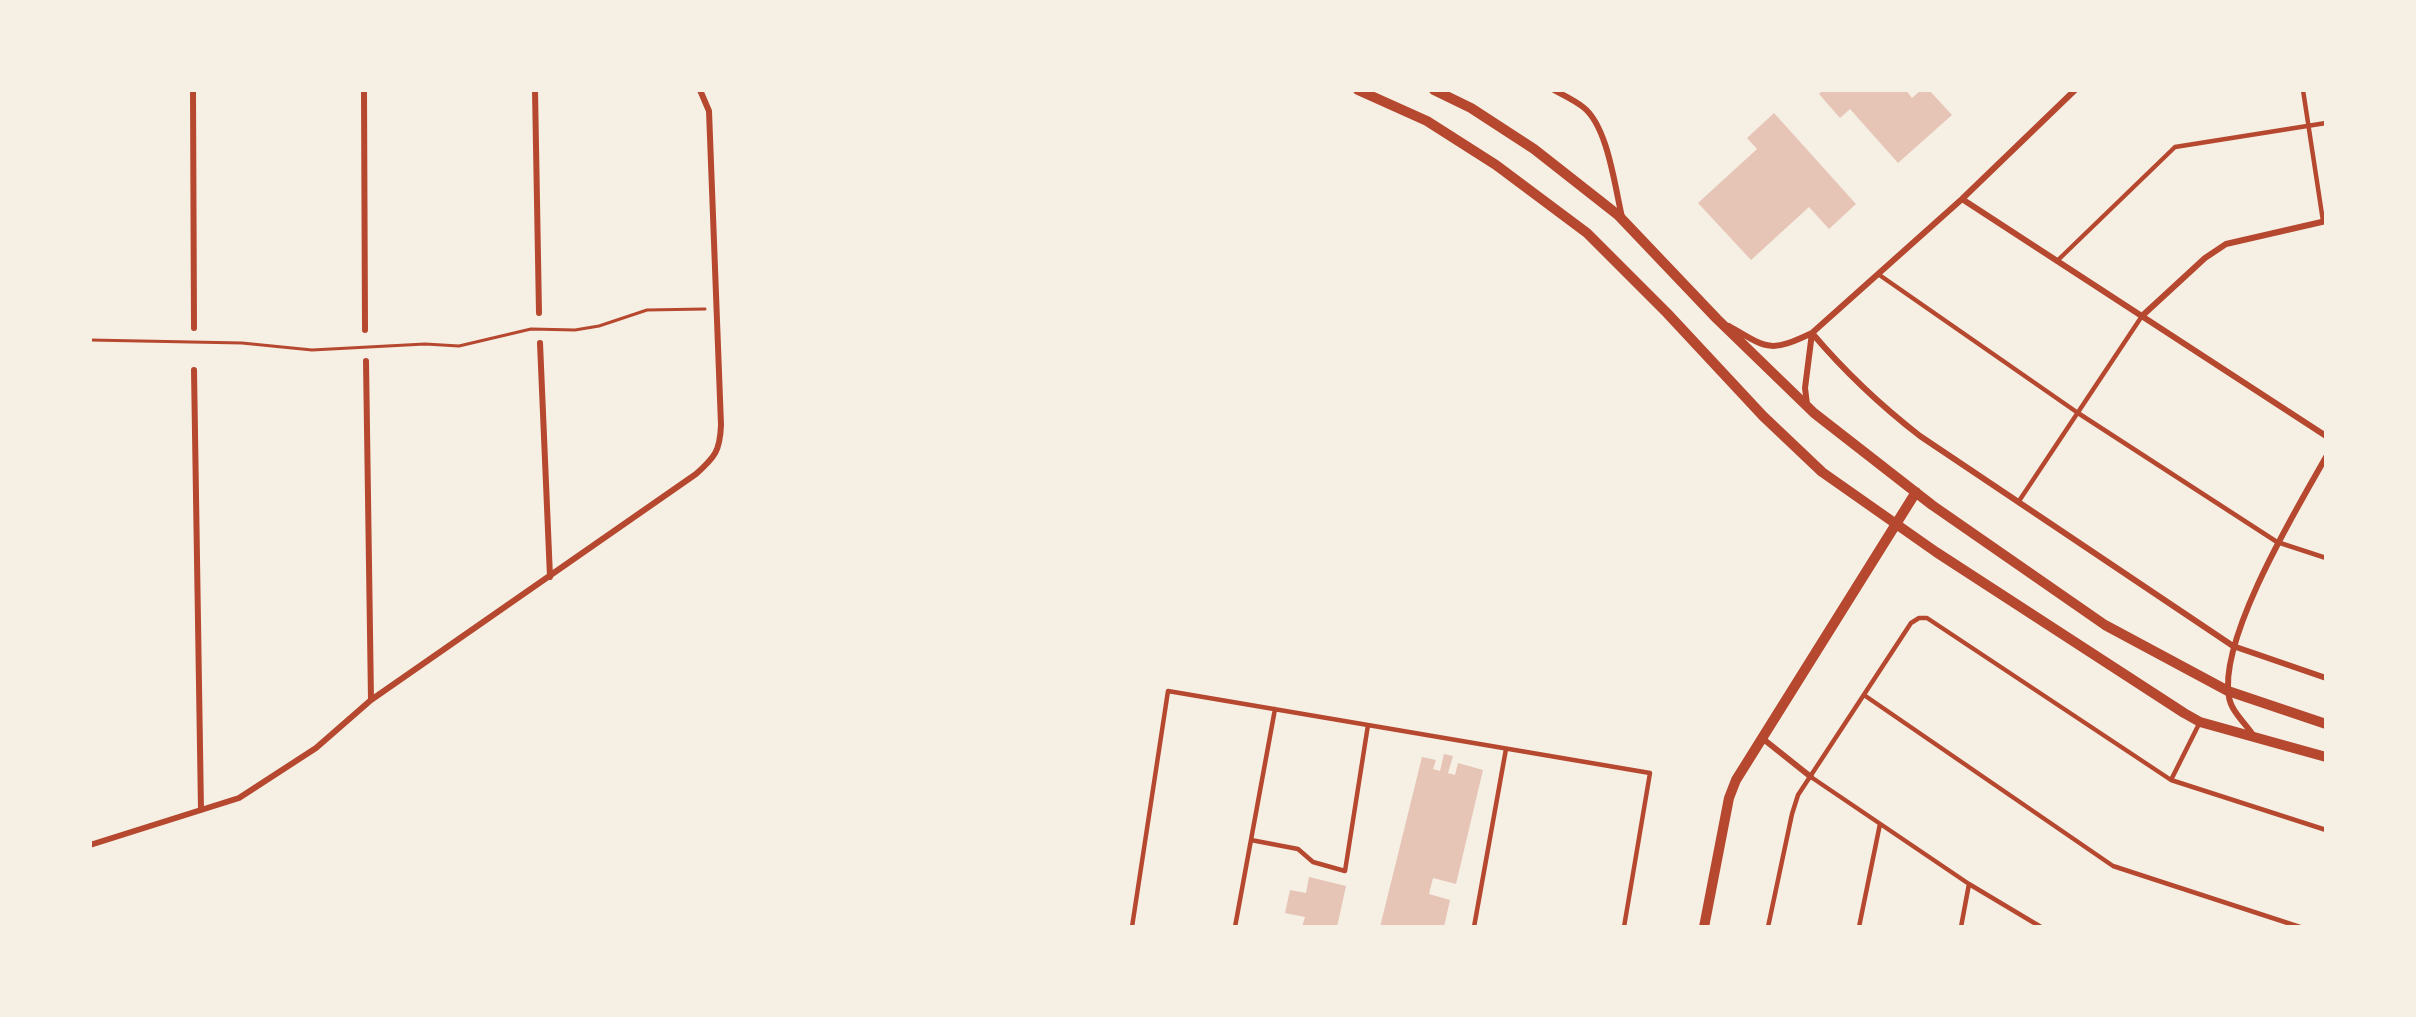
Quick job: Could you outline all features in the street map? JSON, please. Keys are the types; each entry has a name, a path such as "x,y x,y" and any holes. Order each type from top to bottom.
{"street":[{"path":"193,90 194,328"},
{"path":"364,90 365,330"},
{"path":"535,90 539,313"},
{"path":"90,845 239,798 316,748 371,700 696,474 715,457 720,444 721,425 709,111 700,90"},
{"path":"1358,90 1426,121 1496,165 1587,233 1772,424 1822,472 1896,524 2200,722 2326,757"},
{"path":"1434,90 1471,108 1534,149 1623,220 1717,319 1807,406 1916,492 2105,625 2228,691 2326,724"},
{"path":"1554,90 1584,108 1595,123 1605,147 1623,220"},
{"path":"1717,319 1764,347 1785,346 1812,333 1962,199 2075,90"},
{"path":"1962,199 2326,436"},
{"path":"2142,316 2205,258 2226,244 2325,221"},
{"path":"1807,406 1805,388 1812,333"},
{"path":"1812,333 1845,372 1880,405 1920,436 2233,646 2326,678"},
{"path":"540,343 550,577"},
{"path":"366,361 371,700"},
{"path":"194,370 201,810"},
{"path":"2253,735 2231,705 2228,691 2233,646 2277,542 2326,457"},
{"path":"1704,927 1729,798 1736,780 1916,492"},
{"path":"1762,738 1811,777"}],"lane":[{"path":"2303,90 2325,221"},
{"path":"2057,261 2175,147 2326,123"},
{"path":"1878,274 2078,413 2277,542 2326,558"},
{"path":"2019,501 2142,316"},
{"path":"1768,927 1798,795 1911,623 1919,618 1928,618 2170,780 2326,830"},
{"path":"1132,927 1168,691 1650,773 1624,927"},
{"path":"1864,695 2113,866 2300,927"},
{"path":"1235,927 1275,709"},
{"path":"2170,780 2200,722"},
{"path":"1251,840 1298,849 1313,862 1345,871 1368,725"},
{"path":"1474,927 1506,749"},
{"path":"1811,777 1969,884 2041,927"},
{"path":"1859,927 1880,825"},
{"path":"1961,927 1969,884"}],"path":[{"path":"90,340 242,343 312,350 425,344 459,346 531,329 575,330 599,326 647,310 715,308"}],"building":[{"path":"1823,90 1906,90 1912,98 1921,90 1929,90 1952,115 1898,163 1850,109 1840,118 1819,94"},
{"path":"1774,113 1856,204 1829,229 1809,207 1751,260 1698,203 1757,149 1747,138"},
{"path":"1444,754 1453,756 1448,773 1455,775 1458,763 1483,770 1456,884 1433,878 1429,894 1450,900 1444,927 1380,927 1422,757 1436,760 1433,769 1440,771"},
{"path":"1309,877 1346,886 1337,927 1302,927 1305,917 1285,913 1290,890 1306,893"}]}
